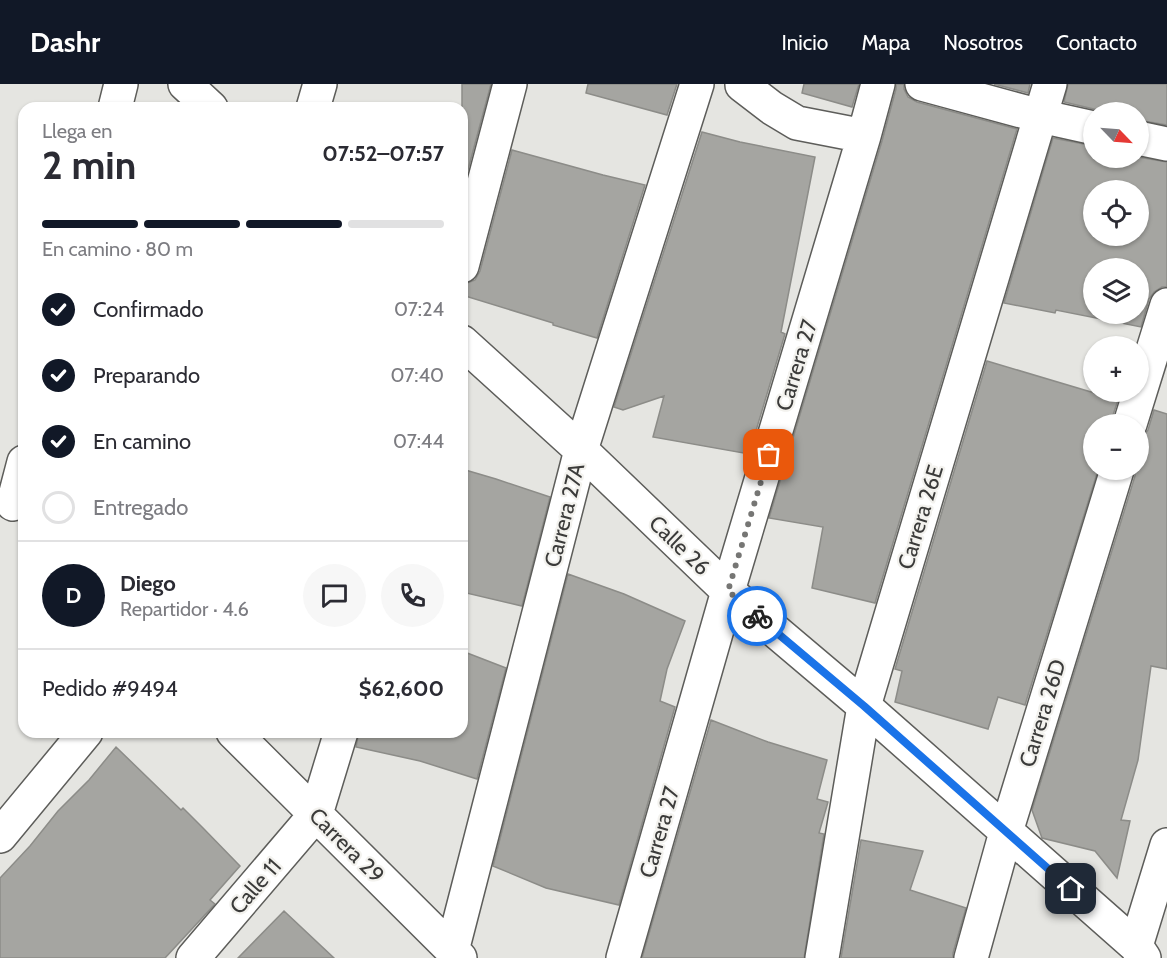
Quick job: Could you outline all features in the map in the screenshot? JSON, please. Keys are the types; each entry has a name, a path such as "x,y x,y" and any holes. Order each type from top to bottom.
{"street":[{"path":"116,102 121,84"},
{"path":"185,84 204,102"},
{"path":"315,102 320,84"},
{"path":"468,243 510,84"},
{"name":"Carrera 27A","path":"456,954 581,450 697,84"},
{"path":"742,84 772,108 797,123 864,136"},
{"name":"Carrera 27","path":"623,958 728,591 878,84"},
{"path":"922,84 1083,126"},
{"name":"Carrera 26E","path":"822,958 864,706 1050,84"},
{"path":"1149,140 1167,144"},
{"path":"1134,414 1167,305"},
{"name":"Calle 26","path":"468,347 581,450 728,591 864,706 1140,952"},
{"name":"Carrera 26D","path":"971,958 1006,832 1114,480"},
{"path":"12,504 18,483"},
{"path":"0,836 81,738"},
{"name":"Carrera 29","path":"240,738 456,954"},
{"path":"316,814 339,738"},
{"name":"Calle 11","path":"193,958 316,814"},
{"path":"1140,952 1167,844"}],"building":[{"path":"462,84 491,84 468,170 468,102 462,102"},
{"path":"588,84 677,84 667,115 586,93"},
{"path":"804,84 859,84 852,107 802,93"},
{"path":"896,84 904,84 908,97 917,102 1017,129 875,603 812,588 823,527 769,518 882,141"},
{"path":"994,84 1030,84 1028,93"},
{"path":"1068,84 1167,84 1167,125 1149,122 1149,102 1083,102 1083,106 1064,102"},
{"path":"702,132 815,157 781,332 785,334 749,454 653,437 664,396 623,410 614,407"},
{"path":"1053,138 1083,144 1083,168 1149,168 1149,159 1167,162 1167,287 1154,292 1149,299 1149,258 1083,258 1083,315 1056,310 1055,313 1004,303"},
{"path":"512,150 645,185 597,338 468,297 468,283 475,280 480,271"},
{"path":"1126,324 1142,324 1141,327"},
{"path":"987,361 1083,390 1083,402 1117,402 1113,414 1083,414 1083,480 1095,480 1025,705 998,697 988,729 895,702 902,671 895,669"},
{"path":"1154,410 1167,414 1167,669 1151,666 1138,760 1121,820 1130,821 1117,878 1095,851 1042,838 1032,810 1134,480 1149,480 1149,427"},
{"path":"468,471 550,497 522,606 468,593"},
{"path":"568,574 624,594 685,621 667,669 660,701 675,707 619,905 546,888 493,866"},
{"path":"468,653 506,668 477,779 420,761 356,747 358,738 468,738"},
{"path":"711,720 768,742 827,760 817,799 828,802 819,833 824,834 804,958 642,958"},
{"path":"116,747 181,810 183,808 240,866 210,900 215,904 165,958 0,958 0,878"},
{"path":"861,840 923,851 910,890 966,908 953,958 841,958"},
{"path":"284,911 334,958 238,958"}],"way so far":[{"path":"757,616 728,591 769,455"}],"route":[{"path":"757,616 864,706 1071,889"}]}
